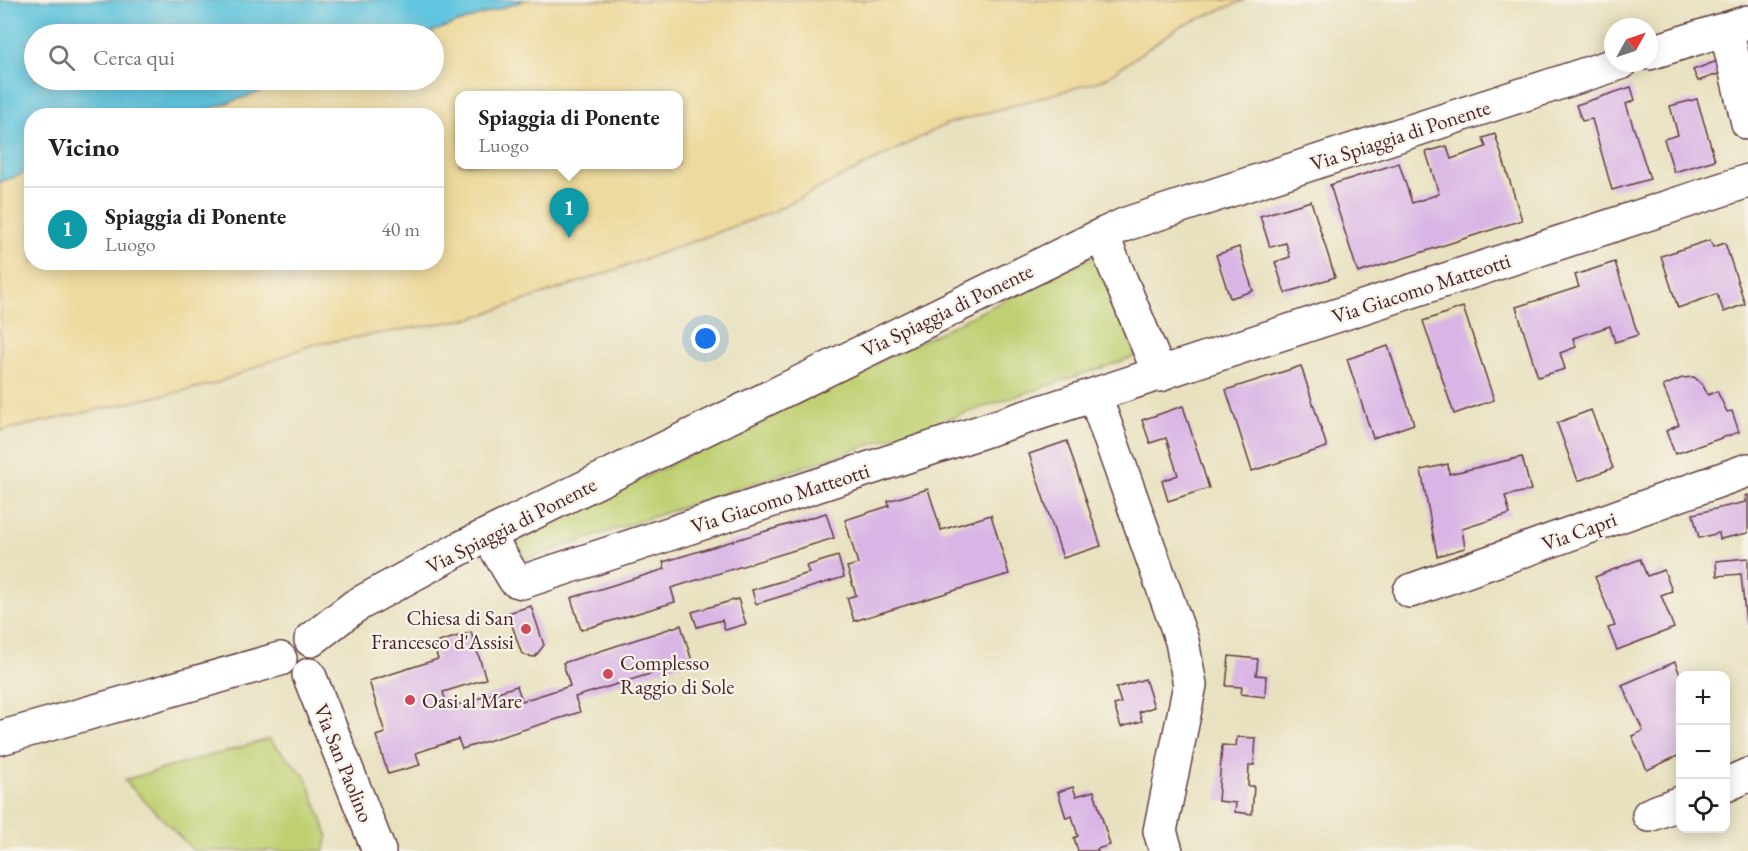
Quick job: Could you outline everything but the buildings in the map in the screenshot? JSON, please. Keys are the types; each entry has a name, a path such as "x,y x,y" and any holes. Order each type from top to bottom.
{"street":[{"path":"1658,51 1737,26 1748,123"},
{"name":"Via Spiaggia di Ponente","path":"311,640 355,606 488,535 1101,235 1137,220 1604,68"},
{"name":"Via Giacomo Matteotti","path":"488,535 509,572 515,580 522,582 1748,181"},
{"path":"1101,235 1160,375"},
{"path":"1095,396 1182,640 1190,684 1160,831 1166,851"},
{"name":"Via Capri","path":"1410,591 1748,470"},
{"path":"301,636 311,640 318,648 320,658 317,668 309,675 300,677 290,674 283,668 280,659 282,648 289,639 301,636"},
{"path":"0,738 280,659"},
{"name":"Via San Paolino","path":"309,675 379,851"},
{"path":"1730,782 1748,776"},
{"path":"1649,815 1676,804"}],"green space":[{"path":"1096,255 1137,356 526,559 516,541"},
{"path":"269,739 306,777 328,836 324,851 194,851 124,780"}],"sand":[{"path":"525,0 1245,0 1179,27 1103,80 947,124 770,213 615,270 473,318 311,345 214,384 0,431 0,182 24,173 24,270 444,270 444,108 213,108 266,90 444,90 444,28"}],"water":[{"path":"0,0 525,0 444,28 444,24 24,24 24,90 266,90 213,108 24,108 24,173 0,182"}],"place":[{"name":"Spiaggia di Ponente","path":"569,238"},
{"name":"Chiesa di San Francesco d'Assisi","path":"526,629"},
{"name":"Complesso Raggio di Sole","path":"608,674"},
{"name":"Oasi al Mare","path":"410,700"}]}
